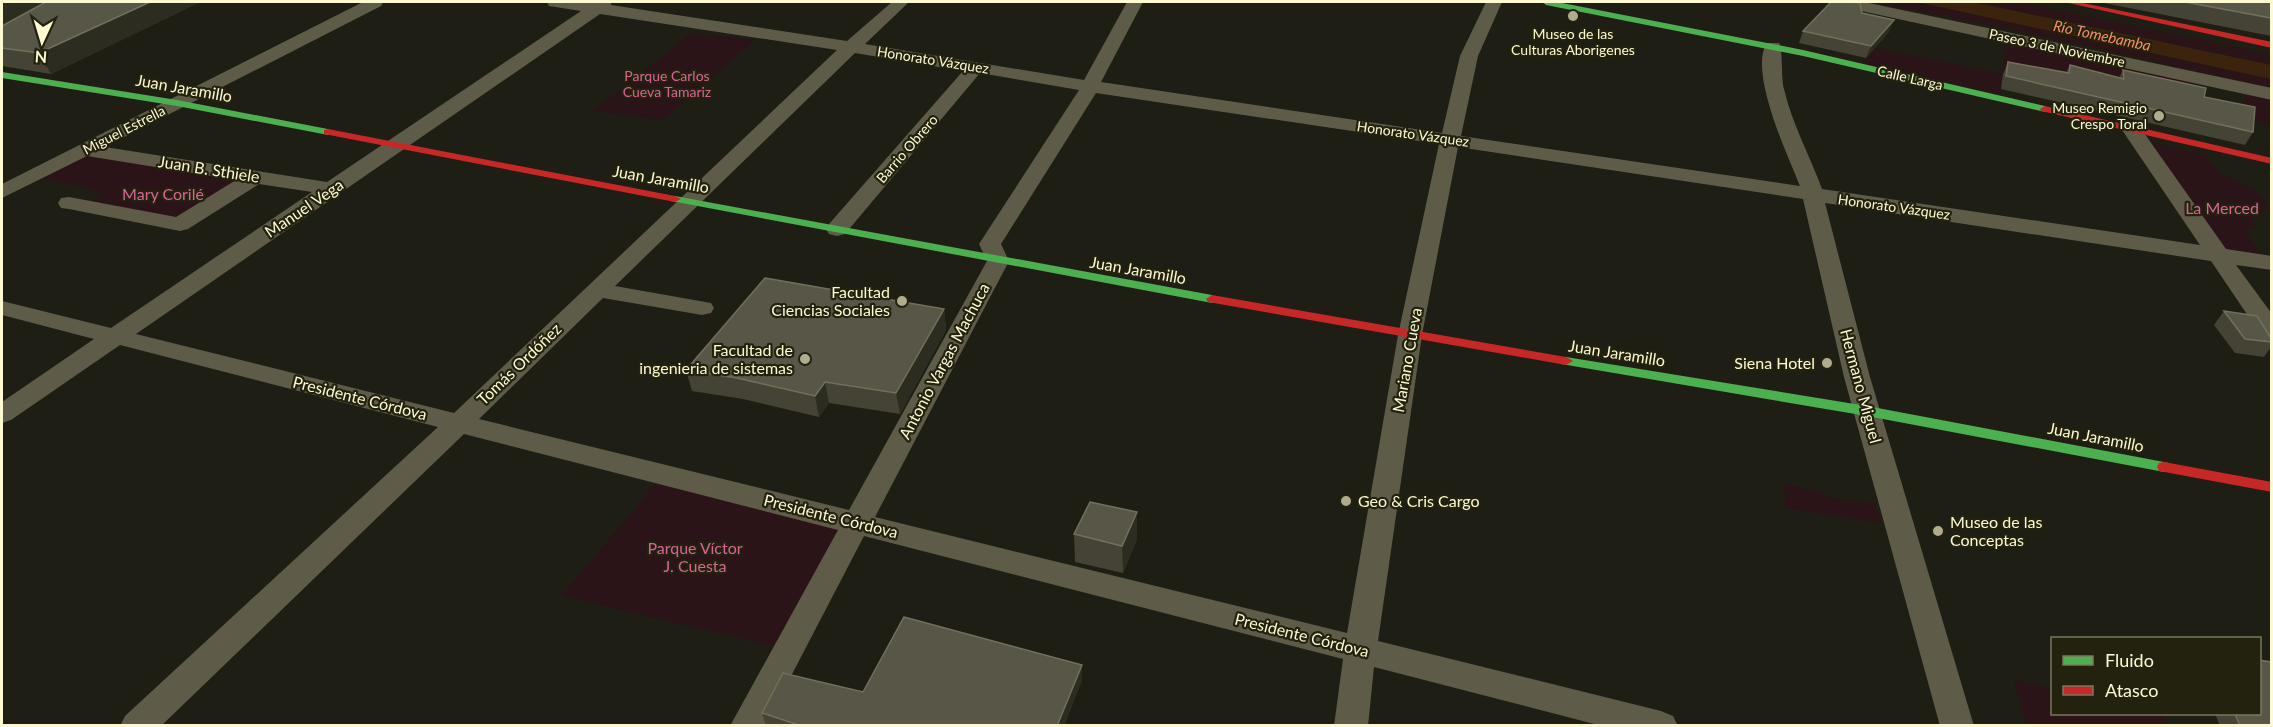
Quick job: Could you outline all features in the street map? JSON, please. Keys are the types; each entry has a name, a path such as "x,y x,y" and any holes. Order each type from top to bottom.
{"street":[{"name":"Miguel Estrella","path":"2,192 375,2"},
{"name":"Honorato Vázquez","path":"555,2 602,5 975,68 2271,263"},
{"name":"Tomás Ordóñez","path":"137,726 901,2"},
{"path":"998,261 990,244 1091,85 1135,2"},
{"name":"Mariano Cueva","path":"1351,726 1360,650 1410,335 1449,139 1469,56 1494,2"},
{"name":"Calle Larga","path":"1546,2 1773,47 2271,161"},
{"name":"Paseo 3 de Noviembre","path":"1843,2 2271,94"},
{"path":"2068,2 2271,45"},
{"name":"Manuel Vega","path":"2,414 602,5"},
{"name":"Hermano Miguel","path":"1773,47 1772,74 1778,105 1812,195 1867,411 1957,726"},
{"name":"Barrio Obrero","path":"837,229 975,68"},
{"name":"Juan Jaramillo","path":"2,75 177,103 998,261 1410,335 1867,411 2271,487"},
{"path":"2130,128 2271,333"},
{"name":"Juan B. Sthiele","path":"85,150 332,189"},
{"path":"69,203 180,225 255,177"},
{"name":"Antonio Vargas Machuca","path":"747,726 998,261"},
{"path":"597,290 702,308"},
{"name":"Presidente Córdova","path":"2,308 1660,726"}],"green space":[{"path":"1875,2 1917,2 2271,79 2271,88 2038,35"},
{"path":"1973,2 2019,2 2242,48 2271,55 2271,65"},
{"name":"Parque Carlos Cueva Tamariz","path":"692,33 754,40 663,120 593,111"},
{"path":"2005,40 2199,82 2199,100 2003,75 2000,94 1862,63 1875,48 2002,74"},
{"path":"2244,92 2271,98 2271,125 2247,120"},
{"name":"La Merced","path":"2138,139 2205,155 2220,173 2259,193 2268,207 2259,216 2250,218 2257,229 2244,228 2262,256 2215,249"},
{"name":"Mary Corilé","path":"88,155 241,181 171,221 86,204 102,195 86,187 43,179"},
{"name":"Parque Víctor J. Cuesta","path":"660,478 848,524 779,647 562,596"},
{"path":"1784,484 1824,493 1825,497 1875,504 1881,523 1786,508"},
{"path":"2014,680 2051,689 2051,715 2163,715 2167,725 2026,725"}],"water":[{"name":"Río Tomebamba","path":"1917,2 1973,2 2271,65 2271,79"}],"building":[{"path":"46,2 150,2 39,53 2,48 2,26"},
{"path":"1831,2 1860,3 1862,13 1894,20 1871,46 1803,31"},
{"path":"2185,2 2271,2 2271,18"},
{"path":"2008,62 2069,73 2070,65 2124,79 2123,70 2206,88 2204,97 2255,107 2253,132 2006,76"},
{"path":"765,278 944,309 896,393 825,382 815,396 737,378 686,370"},
{"path":"2224,311 2257,316 2271,338 2271,342 2245,339"},
{"path":"1090,502 1137,512 1122,546 1074,534"},
{"path":"904,617 1082,665 1057,726 802,726 762,713 783,673 863,692"},
{"path":"2261,660 2271,662 2271,726 2240,726 2235,715 2261,715"}],"traffic: fast":[{"path":"1546,2 1803,53 2045,109"},
{"path":"2,75 177,103 328,132"},
{"path":"675,199 1212,299"},
{"path":"1566,361 1867,411 2164,467"}],"traffic: jam":[{"path":"2068,2 2272,45"},
{"path":"2045,109 2272,161"},
{"path":"328,132 675,199"},
{"path":"1212,299 1566,361"},
{"path":"2164,467 2272,487"}],"place":[{"name":"Museo de las Culturas Aborigenes","path":"1573,16"},
{"name":"Museo Remigio Crespo Toral","path":"2159,116"},
{"name":"Facultad Ciencias Sociales","path":"902,301"},
{"name":"Facultad de ingenieria de sistemas","path":"805,359"},
{"name":"Siena Hotel","path":"1827,363"},
{"name":"Geo & Cris Cargo","path":"1346,501"},
{"name":"Museo de las Conceptas","path":"1938,531"}]}
